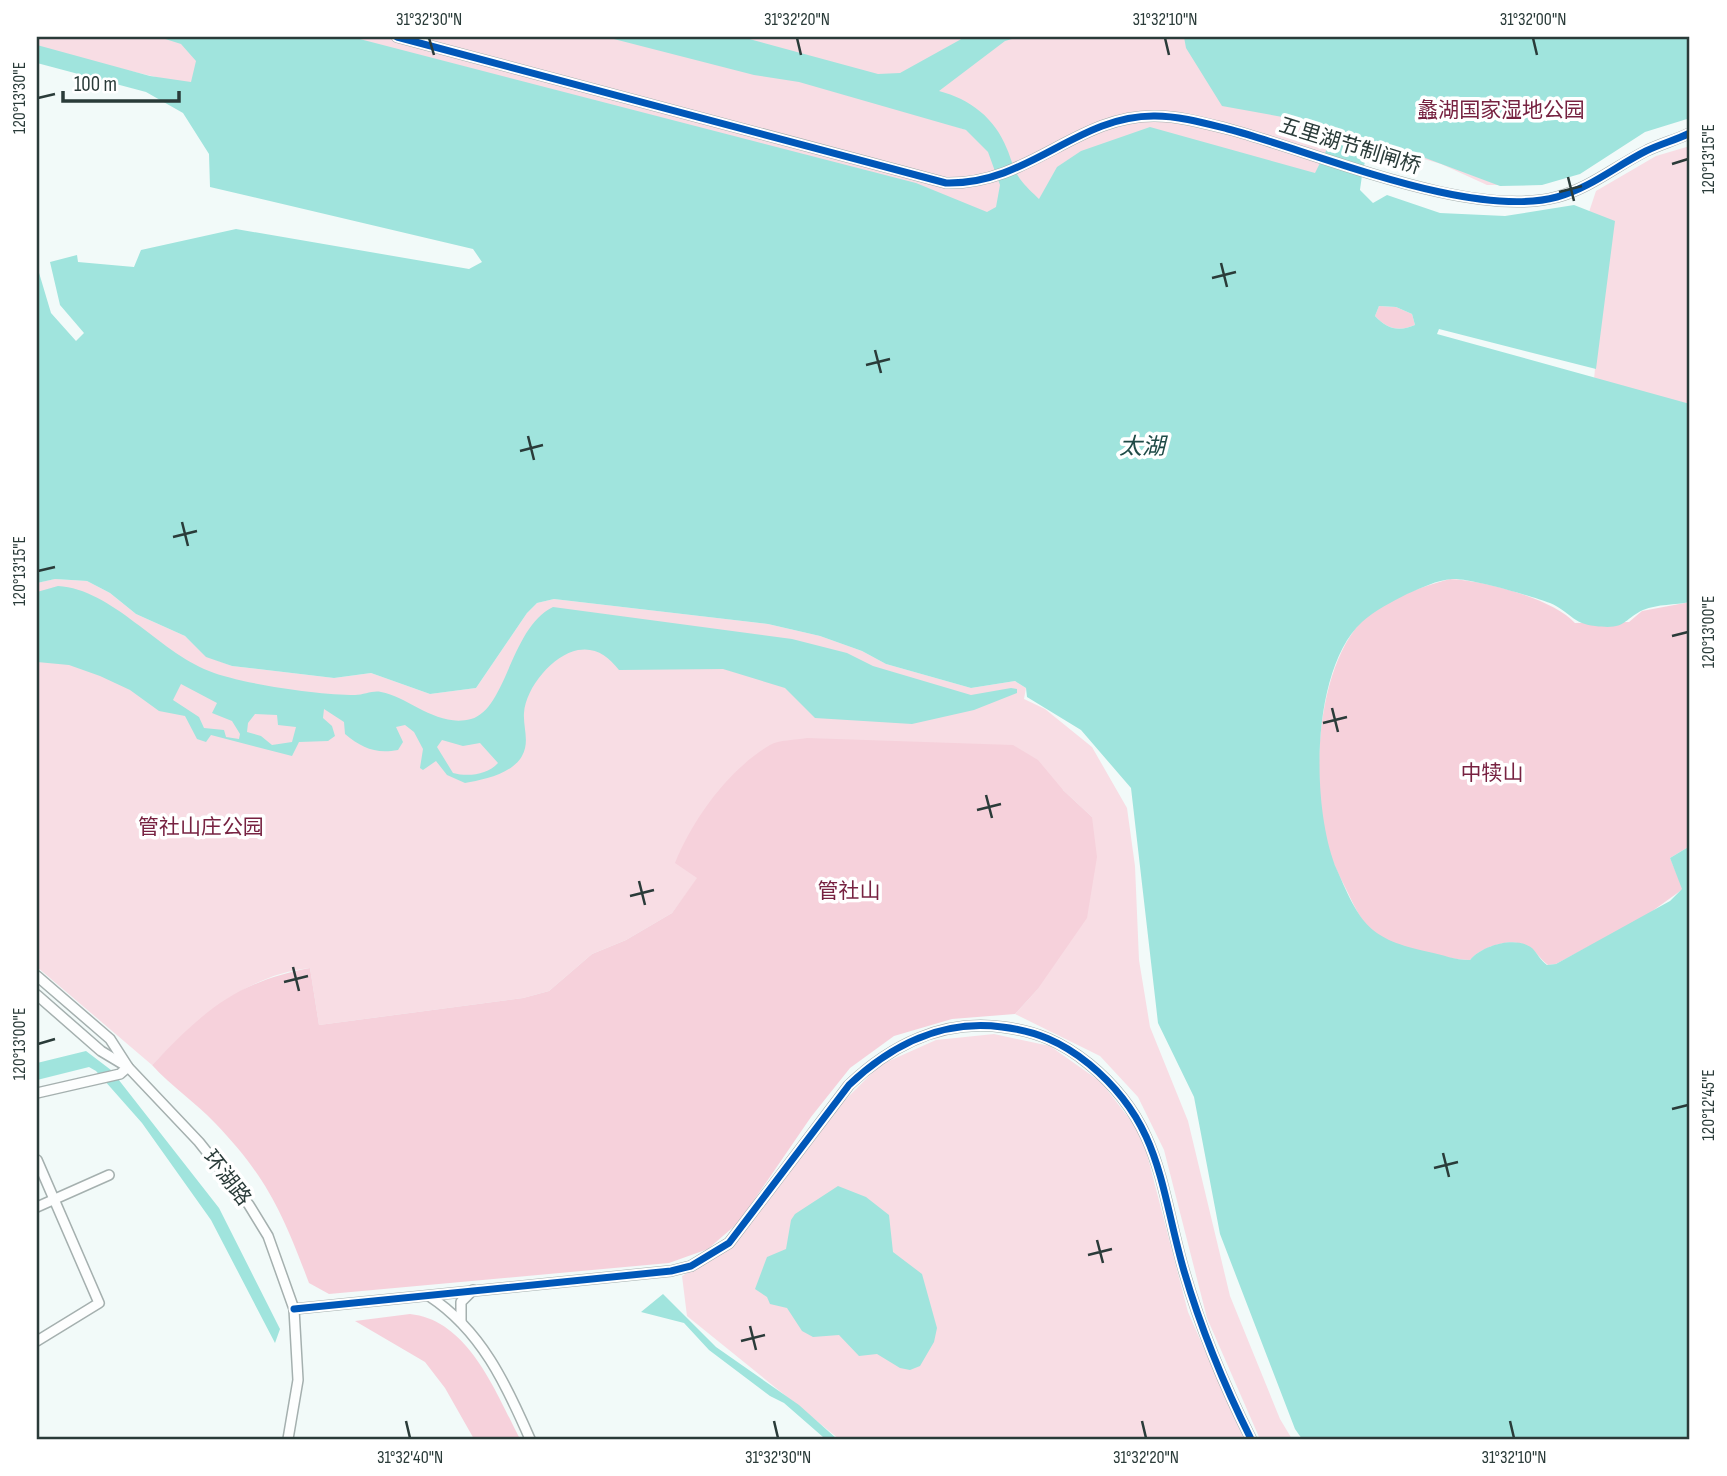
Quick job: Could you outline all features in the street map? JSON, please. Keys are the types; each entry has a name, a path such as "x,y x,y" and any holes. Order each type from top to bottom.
{"street":[{"name":"五里湖节制闸桥","path":"397,37 946,183 982,181 1025,166 1093,129 1118,121 1154,116 1198,121 1435,190 1502,203 1557,197 1590,184 1649,149 1690,133"},
{"name":"环湖路","path":"37,976 110,1039 128,1067 199,1142 249,1205 268,1236 294,1309 298,1380 288,1439"},
{"name":"环湖路","path":"37,995 101,1051 128,1067"},
{"path":"294,1309 671,1271 691,1266 729,1243 849,1085 888,1052 911,1040 965,1026 986,1025 1032,1032 1057,1041 1100,1073 1120,1093 1147,1136 1197,1313 1251,1439"},
{"path":"37,1093 120,1074 128,1067"},
{"path":"37,1160 99,1303 37,1341"},
{"path":"37,1207 109,1175"},
{"path":"461,1321 461,1302 475,1289"},
{"path":"429,1296 461,1321 494,1364 530,1439"}],"green space":[{"path":"37,37 208,37 194,86 37,49"},
{"path":"322,37 646,37 816,80 981,135 1006,186 1003,210 985,222"},
{"path":"721,37 984,37 899,78 873,79"},
{"name":"蠡湖国家湿地公园","path":"1004,37 1690,37 1690,118 1648,128 1522,185 1487,185 1441,164 1332,132 1321,184 1025,202 999,143 921,91"},
{"path":"1690,146 1690,405 1594,380 1607,227 1587,218 1596,191 1656,156"},
{"path":"1379,306 1396,307 1412,314 1415,325 1398,329 1384,324 1375,316"},
{"name":"管社山庄公园","path":"55,579 87,581 110,593 136,614 185,636 206,656 232,666 334,678 371,673 430,694 476,688 527,613 537,603 554,599 768,624 820,636 862,651 886,664 971,688 1015,681 1026,688 1024,699 1045,709 1092,747 1127,808 1135,866 1139,960 1150,1027 1188,1121 1230,1296 1280,1419 1292,1439 1259,1437 1207,1318 1164,1150 1138,1097 1100,1056 1015,1014 1037,990 1092,817 1063,790 698,878 672,913 626,940 592,954 549,991 523,998 319,1025 310,968 287,972 265,979 223,1002 186,1032 152,1065 37,967 37,583"},
{"name":"中犊山","path":"1450,579 1517,592 1551,606 1575,623 1629,622 1642,611 1690,602 1690,846 1670,858 1683,889 1644,917 1556,964 1548,965 1532,949 1517,943 1500,944 1482,950 1470,960 1423,952 1397,945 1378,936 1360,917 1330,854 1320,798 1319,767 1325,703 1333,672 1345,646 1360,623 1369,615 1414,590"},
{"name":"管社山","path":"807,738 1013,745 1038,760 1063,790 1092,817 1097,857 1087,918 1037,990 1015,1014 952,1019 894,1036 850,1068 811,1117 739,1222 708,1249 669,1263 329,1294 309,1283 282,1216 261,1179 215,1123 152,1065 188,1029 222,1002 261,982 310,968 319,1025 523,998 549,991 592,954 626,940 672,913 697,878 675,863 702,813 714,797 740,768 770,745"},
{"path":"994,1034 1050,1046 1101,1082 1142,1135 1188,1312 1244,1439 839,1439 687,1316 682,1276 735,1244 838,1107 880,1065 936,1040"},
{"path":"410,1314 431,1319 449,1330 464,1344 490,1381 520,1439 474,1439 445,1388 425,1362 355,1321"}],"water":[{"name":"太湖","path":"159,37 352,37 916,183 987,212 996,207 1000,185 988,152 966,130 799,82 754,75 606,37 742,37 878,74 900,73 965,37 1019,37 1005,41 939,91 961,99 988,119 1002,138 1018,176 1039,199 1057,167 1081,151 1150,127 1315,173 1326,151 1328,132 1321,124 1222,106 1186,48 1184,37 1690,37 1690,115 1687,119 1645,132 1580,174 1542,185 1500,186 1380,141 1367,157 1360,190 1373,203 1387,195 1440,213 1505,216 1574,205 1615,221 1596,369 1439,329 1437,334 1690,404 1690,602 1649,608 1619,625 1605,627 1581,623 1556,606 1541,600 1461,579 1446,580 1407,594 1362,622 1345,644 1332,672 1324,705 1320,777 1328,844 1337,870 1361,917 1380,935 1393,941 1454,958 1470,960 1482,950 1517,942 1532,948 1547,965 1556,964 1670,901 1682,889 1670,858 1690,846 1690,1439 1302,1439 1295,1429 1220,1234 1194,1097 1158,1023 1131,788 1081,730 1027,697 1026,688 1015,681 971,688 886,664 862,651 820,636 768,624 554,599 537,603 527,613 476,688 430,694 371,673 334,678 232,666 206,657 185,636 136,614 110,593 87,581 55,579 37,583 37,266 51,313 76,341 84,333 60,305 50,262 77,255 78,262 134,267 141,250 236,229 469,269 482,262 473,249 210,187 209,154 183,113 146,92 37,63 37,45 150,76 191,82 196,61 181,44","holes":["1379,306 1396,307 1412,314 1415,325 1394,328 1375,316"]},
{"path":"58,586 97,598 190,662 223,676 322,693 355,695 381,692 435,716 459,721 471,719 483,712 493,700 527,632 539,617 553,607 792,639 847,653 873,666 971,695 1011,688 1017,689 1017,693 974,710 912,724 815,718 785,688 723,669 619,670 601,654 578,650 559,658 535,683 524,713 526,745 517,762 504,772 465,783 447,775 436,761 423,770 420,768 423,749 414,732 405,725 396,727 403,742 398,750 376,750 357,743 345,734 344,722 324,709 323,718 332,726 335,736 328,741 299,742 292,756 211,735 206,742 197,739 185,716 159,711 130,690 100,676 69,665 37,662 37,592","holes":["181,684 217,703 212,713 232,721 240,734 239,739 226,737 224,730 204,728 199,717 173,700","255,714 277,715 278,725 296,727 292,742 272,745 261,736 247,732 248,723","442,740 463,746 480,743 498,763 477,774 453,773 437,747"]},
{"path":"86,1051 111,1070 219,1208 280,1329 275,1343 211,1220 142,1123 96,1071 89,1067 37,1080 37,1063"},
{"path":"838,1186 866,1197 889,1215 893,1252 922,1274 937,1328 934,1342 920,1366 910,1370 900,1368 877,1354 859,1356 839,1335 813,1337 802,1331 787,1308 770,1304 767,1297 755,1289 767,1257 786,1249 791,1220 795,1214"},
{"path":"663,1294 716,1347 799,1405 837,1439 823,1437 784,1403 770,1396 709,1350 684,1323 641,1312"}],"cycle path":[{"path":"397,37 946,183 976,181 1003,173 1101,126 1127,119 1155,116 1228,129 1438,192 1522,202 1569,193 1646,151 1690,133"},
{"path":"294,1309 671,1271 691,1266 729,1243 849,1085 865,1071 900,1047 939,1031 959,1027 1002,1027 1026,1031 1069,1050 1089,1064 1113,1087 1131,1110 1155,1159 1184,1271 1206,1335 1251,1439"}]}
